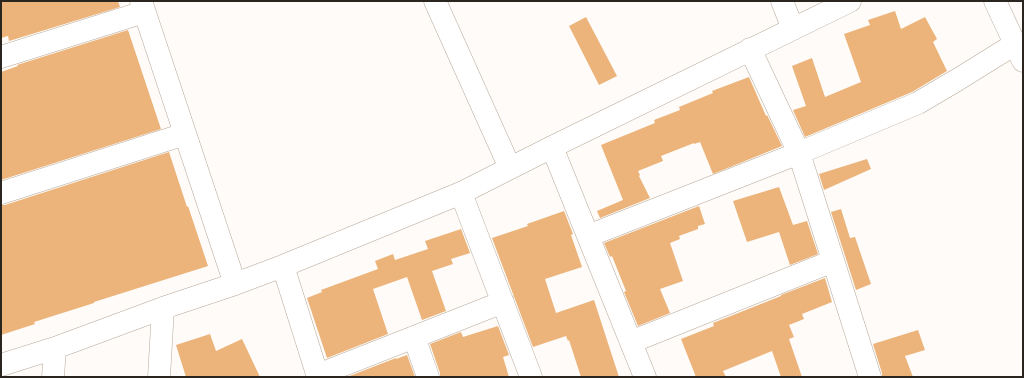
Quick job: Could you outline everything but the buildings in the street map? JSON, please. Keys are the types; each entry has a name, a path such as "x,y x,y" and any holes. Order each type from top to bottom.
{"street":[{"path":"782,1 793,29"},
{"path":"1,365 55,348 163,308 235,284 462,193 750,49 850,1"},
{"path":"588,236 799,153 918,103 957,80 1019,52 996,1"},
{"path":"437,2 510,168"},
{"path":"1,57 142,6 235,284"},
{"path":"750,49 799,153 870,377"},
{"path":"1,193 185,134"},
{"path":"552,147 645,377"},
{"path":"462,193 531,377"},
{"path":"631,342 833,261"},
{"path":"283,266 318,376 503,302"},
{"path":"159,377 163,308"},
{"path":"414,337 428,377"},
{"path":"53,377 55,348"}]}
